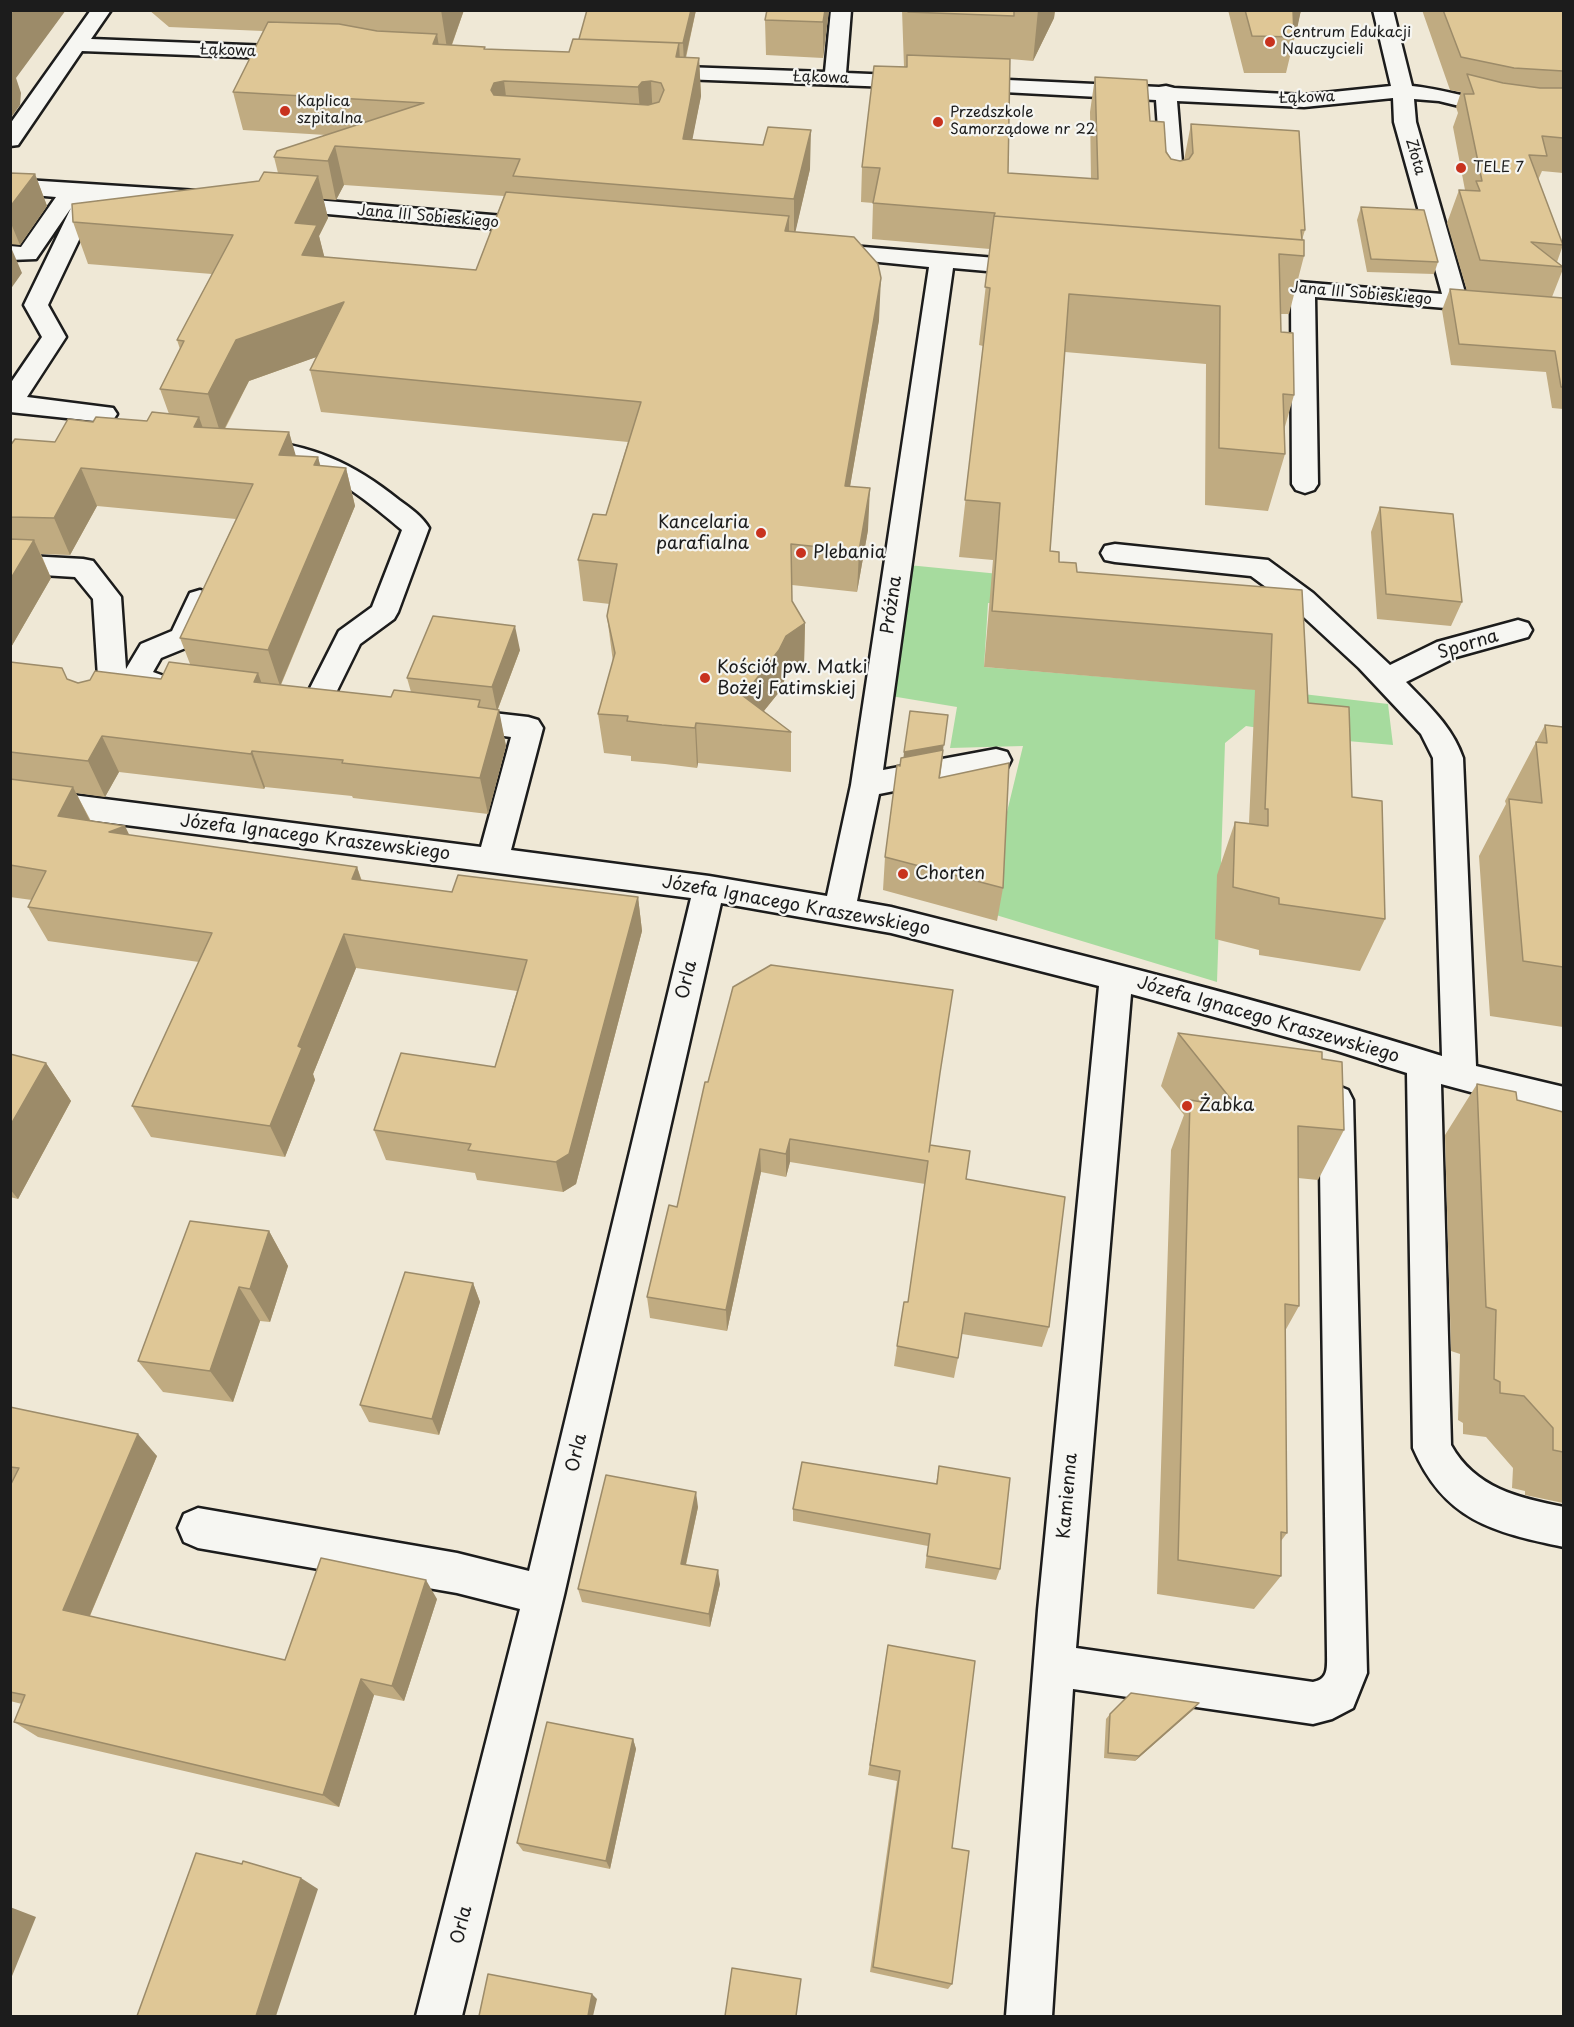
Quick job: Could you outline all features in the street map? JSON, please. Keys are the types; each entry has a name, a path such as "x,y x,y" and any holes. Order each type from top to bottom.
{"street":[{"path":"10,140 101,10"},
{"path":"835,78 841,10"},
{"name":"Złota","path":"1383,10 1403,91 1405,122 1456,301"},
{"name":"Łąkowa","path":"77,45 311,54"},
{"name":"Łąkowa","path":"633,71 1166,92 1304,101 1403,91 1439,95 1492,108 1563,113"},
{"path":"662,94 668,73"},
{"path":"1166,92 1173,187"},
{"path":"10,186 225,200"},
{"path":"10,253 28,254 81,192"},
{"path":"81,192 36,304 54,337 11,404 104,414"},
{"name":"Jana III Sobieskiego","path":"260,203 566,229"},
{"path":"802,249 1048,269"},
{"name":"Próżna","path":"839,911 851,864 866,785 942,261"},
{"name":"Jana III Sobieskiego","path":"1226,283 1563,311"},
{"path":"1303,289 1305,484"},
{"path":"229,446 286,451 327,466 380,497 416,528 384,612 348,638 317,704"},
{"path":"1115,553 1258,567 1303,600 1386,679 1431,726 1444,746 1448,758 1460,1076"},
{"path":"10,564 83,568 107,597 116,684"},
{"path":"116,684 151,651 183,638 210,578"},
{"name":"Sporna","path":"1386,679 1447,649 1518,630"},
{"path":"116,684 180,687"},
{"path":"434,717 528,728 493,860"},
{"path":"866,785 996,760"},
{"name":"Józefa Ignacego Kraszewskiego","path":"10,798 709,888 839,911 943,932 1116,977 1334,1036 1460,1076 1563,1102"},
{"name":"Orla","path":"440,2016 544,1595 709,888"},
{"name":"Kamienna","path":"1029,2016 1054,1666 1116,977"},
{"path":"1054,1666 1313,1703 1329,1701 1342,1689 1348,1674 1348,1653 1334,1036"},
{"path":"1424,1064 1432,1448 1449,1476 1483,1506 1513,1517 1563,1527"},
{"path":"198,1528 457,1573 544,1595"}],"green space":[{"path":"898,564 1050,579 1049,608 988,603 984,667 1286,692 1388,704 1393,745 1336,740 1246,726 1225,743 1217,982 996,915 1007,812 1023,746 950,748 957,707 879,694"}],"building":[{"path":"587,10 691,10 683,43 579,39"},
{"path":"767,10 825,10 823,22 765,20"},
{"path":"908,10 1014,10 1014,16 908,12"},
{"path":"1245,10 1293,10 1294,37 1252,36"},
{"path":"1443,10 1563,10 1563,71 1514,68 1461,57"},
{"path":"268,22 339,24 377,31 437,34 433,44 485,47 484,49 569,52 573,39 679,43 676,57 699,58 683,139 763,145 768,127 811,130 794,199 513,176 520,159 335,146 328,161 274,157 277,151 424,103 233,92","holes":["504,81 638,87 642,82 651,81 661,83 664,90 659,102 648,105 494,95 491,90 494,83"]},
{"path":"907,55 1010,59 1008,173 1098,179 1095,77 1147,80 1150,121 1164,122 1166,152 1171,159 1180,161 1189,159 1193,153 1191,124 1299,131 1305,230 1301,230 1302,240 994,216 995,213 873,203 880,168 862,167 874,66 907,67"},
{"path":"1467,74 1503,83 1540,88 1563,88 1563,138 1542,136 1547,156 1529,155 1563,245 1531,242 1563,267 1480,260 1459,190 1480,191 1476,181 1482,181 1464,94 1474,94"},
{"path":"264,172 318,176 295,223 317,225 302,255 476,270 506,192 789,216 785,231 854,237 878,264 881,278 845,486 870,488 859,551 791,544 792,601 805,623 786,636 779,650 743,696 791,732 696,723 695,728 662,725 627,721 628,716 598,714 615,653 607,616 617,564 578,560 593,514 606,515 641,402 310,370 344,302 236,340 208,394 160,389 184,341 177,340 233,235 73,222 72,204 259,181"},
{"path":"10,173 35,174 10,207"},
{"path":"1361,207 1424,210 1438,262 1371,259"},
{"path":"994,216 1304,240 1304,256 1279,254 1281,332 1293,333 1294,395 1283,394 1285,454 1219,448 1220,306 1069,294 1050,551 1059,552 1059,562 1076,563 1077,572 1302,590 1308,703 1349,707 1352,797 1382,801 1385,919 1279,904 1279,898 1233,887 1235,822 1268,826 1268,809 1265,809 1272,634 992,611 1000,503 965,500 990,288 985,287"},
{"path":"1450,289 1563,298 1563,387 1561,387 1555,351 1459,344"},
{"path":"152,412 199,417 194,427 289,432 279,455 318,457 314,465 346,468 268,650 180,638 253,484 81,468 54,518 10,517 10,446 15,439 55,442 68,419 93,422 96,417 147,421"},
{"path":"1380,507 1453,514 1462,602 1386,594"},
{"path":"10,539 34,540 10,580"},
{"path":"433,616 515,626 492,687 407,678"},
{"path":"10,662 62,668 67,679 78,683 90,680 95,671 161,679 169,662 258,673 254,682 391,697 394,690 480,700 478,707 499,710 480,778 342,763 343,760 252,751 251,754 102,736 88,761 10,752"},
{"path":"910,711 948,715 944,745 904,752"},
{"path":"1545,725 1563,727 1563,967 1523,961 1509,799 1542,803 1536,742 1547,743"},
{"path":"943,750 939,778 1009,763 1003,888 885,857 897,765 900,766 901,758"},
{"path":"10,779 73,787 58,816 125,826 109,832 357,867 352,879 452,892 458,875 638,897 569,1154 556,1162 468,1150 471,1144 374,1130 401,1053 495,1067 527,960 344,934 298,1046 302,1048 270,1126 132,1106 212,933 28,907 46,871 10,865"},
{"path":"771,965 953,990 940,1073 929,1152 930,1145 970,1151 966,1179 1065,1197 1049,1327 965,1313 958,1358 897,1346 904,1302 908,1302 928,1161 790,1139 786,1154 760,1149 726,1310 647,1297 669,1205 677,1207 705,1082 708,1082 733,987"},
{"path":"1178,1033 1322,1052 1322,1059 1342,1062 1344,1130 1298,1126 1299,1306 1285,1304 1287,1533 1281,1532 1281,1576 1178,1560 1190,1100 1238,1108"},
{"path":"10,1054 46,1063 10,1126"},
{"path":"1477,1084 1516,1092 1517,1100 1563,1112 1563,1452 1553,1450 1553,1428 1524,1396 1500,1393 1500,1382 1494,1379 1496,1310 1486,1307"},
{"path":"190,1221 269,1231 250,1289 239,1287 210,1371 138,1361"},
{"path":"405,1272 473,1283 432,1419 360,1405"},
{"path":"10,1407 138,1434 63,1610 285,1660 321,1558 426,1580 392,1686 361,1679 323,1795 14,1722 25,1695 10,1692 10,1486 19,1468 10,1467"},
{"path":"802,1462 937,1484 939,1466 1010,1478 1000,1569 927,1556 930,1534 793,1509"},
{"path":"606,1475 696,1492 681,1564 718,1570 709,1614 578,1589"},
{"path":"888,1645 975,1661 952,1848 969,1851 952,1984 873,1967 900,1771 870,1765"},
{"path":"1131,1693 1199,1703 1139,1756 1108,1753 1110,1714"},
{"path":"547,1722 633,1739 606,1861 517,1843"},
{"path":"196,1853 242,1864 243,1861 301,1878 256,2016 137,2016"},
{"path":"732,1968 801,1979 796,2016 725,2016"},
{"path":"488,1974 592,1994 588,2016 479,2016"}],"place":[{"name":"Centrum Edukacji Nauczycieli","path":"1270,42"},
{"name":"Kaplica szpitalna","path":"285,111"},
{"name":"Przedszkole Samorządowe nr 22","path":"938,122"},
{"name":"TELE 7","path":"1461,168"},
{"name":"Kancelaria parafialna","path":"761,533"},
{"name":"Plebania","path":"801,553"},
{"name":"Kościół pw. Matki Bożej Fatimskiej","path":"705,678"},
{"name":"Chorten","path":"903,874"},
{"name":"Żabka","path":"1187,1106"}]}
